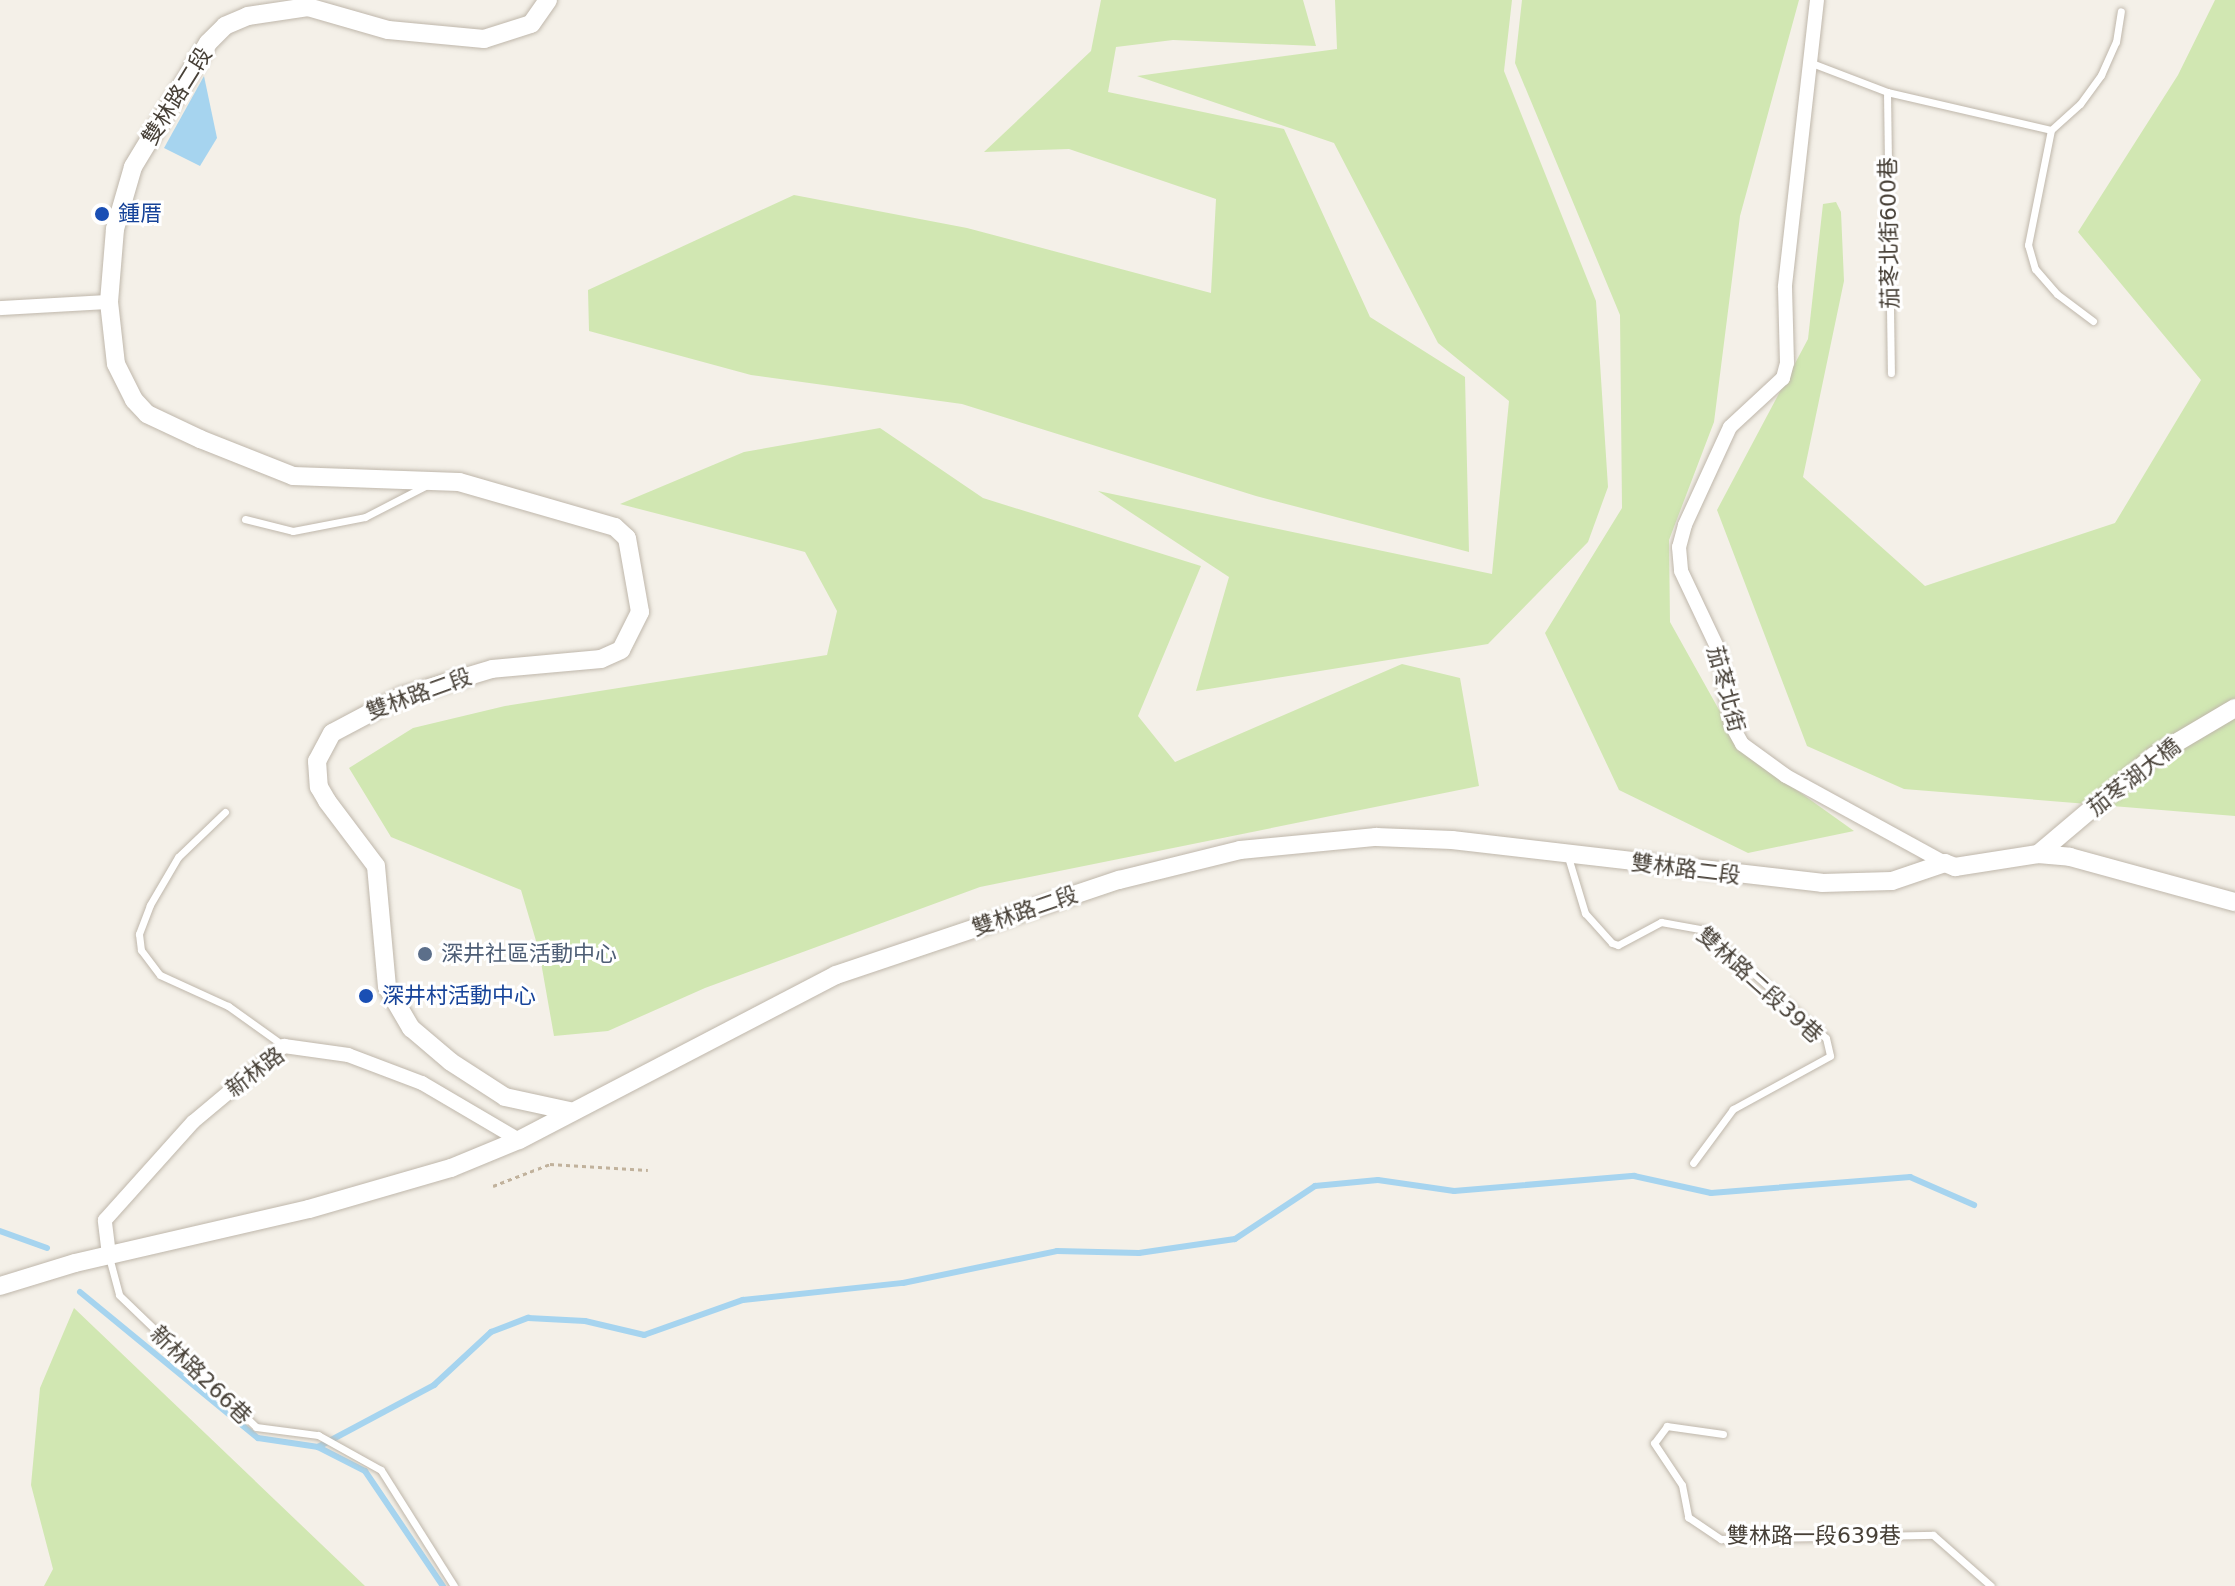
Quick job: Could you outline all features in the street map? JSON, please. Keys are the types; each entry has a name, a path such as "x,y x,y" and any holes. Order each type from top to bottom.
{"street":[{"name":"雙林路二段","path":"548,0 531,24 484,39 388,30 308,7 248,16 225,26 208,43 133,167 115,229 109,302 116,364 134,400 147,414 293,476 434,481 519,496 615,527 630,546 640,612 621,650 601,659 492,669 402,696 332,733 317,761 323,794 376,866 387,987 411,1028 451,1062 505,1097 570,1111 836,975 1119,880 1240,850 1376,837 1822,883 1892,881 1945,863"},
{"name":"茄苳北街","path":"1817,0 1806,61 1785,287 1787,363 1783,378 1730,427 1685,525 1679,547 1681,571 1719,651 1731,724 1742,744 1786,776 1955,867 2038,854 2070,857 2235,902"},
{"path":"0,308 109,302"},
{"name":"茄苳湖大橋","path":"2038,854 2154,756 2235,708"},
{"name":"新林路","path":"109,1255 105,1220 193,1122 284,1046 348,1055 422,1083 519,1140"},
{"path":"0,1286 109,1255 309,1209 451,1168 519,1140 570,1111"}],"lane":[{"path":"2093,321 2057,294 2035,269 2028,245 2051,130 2080,104 2101,75 2116,42 2121,11"},
{"path":"1806,61 1887,92 2051,130"},
{"name":"茄苳北街600巷","path":"1887,92 1891,373"},
{"path":"245,519 293,531 365,517 434,481"},
{"path":"225,812 178,857 150,905 139,934 141,950 160,975 228,1006 284,1046"},
{"name":"雙林路二段39巷","path":"1567,855 1585,913 1612,943 1618,945 1661,922 1686,923 1705,930 1826,1038 1830,1056 1733,1109 1693,1163"},
{"name":"新林路266巷","path":"109,1255 119,1295 256,1427 318,1435 381,1470 454,1586"},
{"name":"雙林路一段639巷","path":"1723,1434 1667,1426 1654,1443 1682,1485 1688,1517 1721,1539 1933,1535 1991,1586"}],"path":[{"path":"493,1186 550,1164 648,1170"}],"green space":[{"path":"1101,0 1303,0 1316,46 1173,40 1116,47 1108,92 1284,129 1370,317 1465,377 1469,552 1256,496 962,404 751,375 589,331 588,290 794,195 967,228 1211,293 1216,199 1069,149 984,152 1091,51"},
{"path":"1335,0 1512,0 1504,71 1596,301 1608,487 1588,542 1488,644 1196,691 1229,577 1098,491 1492,574 1509,401 1438,343 1334,143 1137,76 1337,49"},
{"path":"1522,0 1799,0 1740,216 1714,422 1669,540 1670,622 1742,751 1854,831 1748,853 1619,790 1545,633 1622,508 1620,315 1515,63"},
{"path":"2215,0 2235,0 2235,816 1904,789 1807,746 1717,510 1808,339 1823,204 1836,202 1841,212 1844,281 1803,477 1925,586 2115,523 2201,380 2078,232 2178,75"},
{"path":"880,428 983,498 1201,566 1138,716 1175,762 1402,664 1460,678 1479,786 980,887 705,988 608,1031 554,1036 539,951 521,890 391,837 349,768 413,728 505,706 827,655 837,611 805,552 620,504 744,452"},
{"path":"74,1308 365,1586 44,1586 53,1569 31,1485 40,1388"}],"water":[{"path":"204,76 217,138 200,166 164,148"}],"waterway":[{"path":"80,1292 258,1438 318,1447 434,1385 491,1332 528,1318 585,1321 644,1335 743,1300 903,1283 1057,1251 1139,1253 1235,1239 1315,1186 1378,1180 1454,1191 1634,1176 1711,1193 1910,1177 1974,1205"},
{"path":"0,1231 47,1248"},
{"path":"318,1447 365,1471 443,1586"}],"place":[{"name":"鍾厝","path":"102,214"},
{"name":"深井社區活動中心","path":"425,954"},
{"name":"深井村活動中心","path":"366,996"}]}
